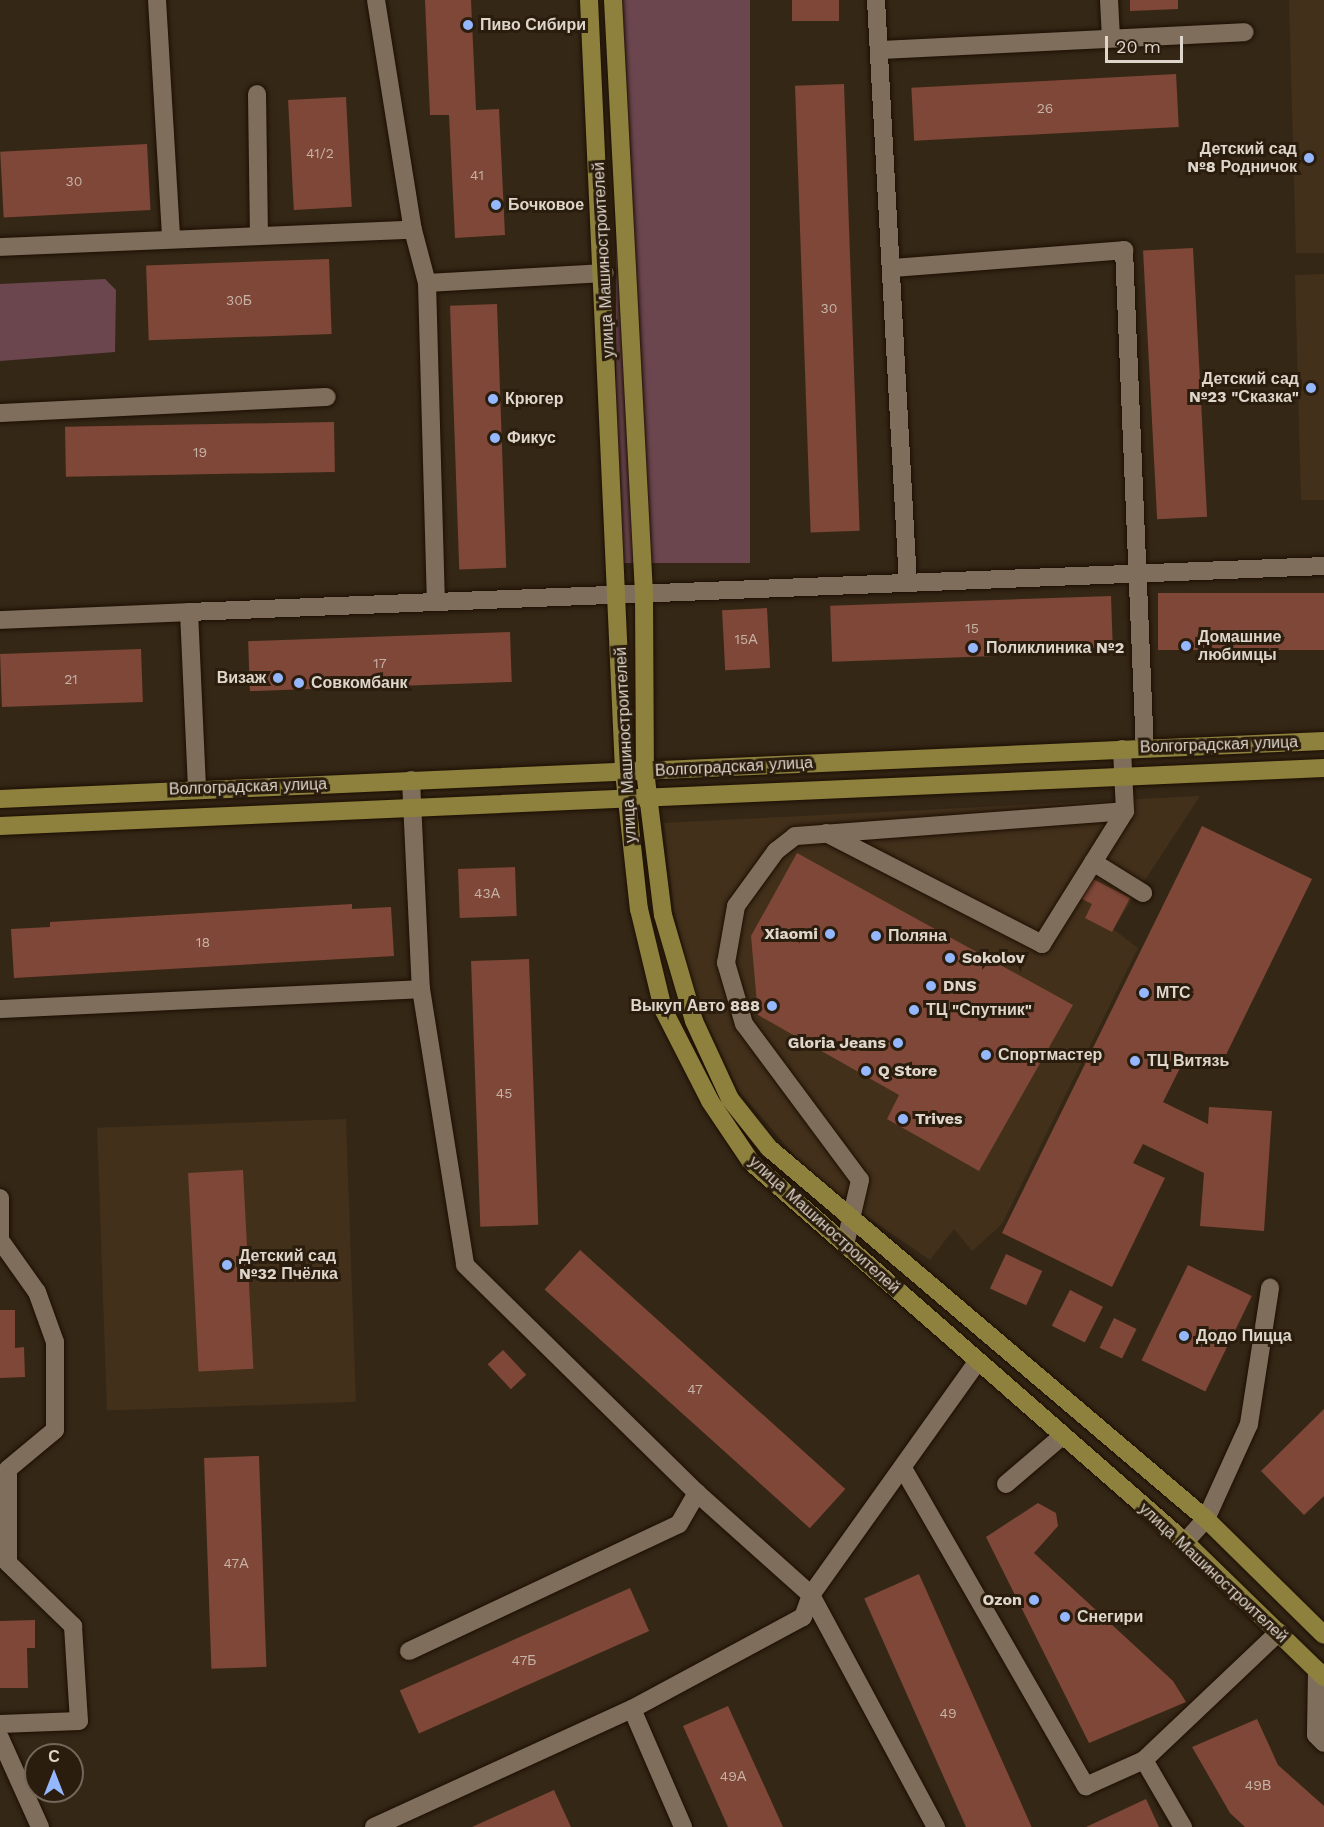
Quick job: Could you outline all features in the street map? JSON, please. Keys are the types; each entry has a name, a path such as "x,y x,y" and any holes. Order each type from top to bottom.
{"main road":[{"name":"улица Машиностроителей","path":"589,0 605,273 624,772 639,909 663,1008 710,1101 752,1162 1061,1437 1185,1542 1320,1674"},
{"path":"613,0 644,594 645,771 663,915 694,1021 730,1098 769,1148 1206,1519 1324,1635"},
{"name":"Волгоградская улица","path":"0,800 197,789 1324,741"},
{"path":"0,826 1324,768"}],"lane":[{"path":"157,0 171,240"},
{"path":"376,0 413,230 427,283 436,602"},
{"path":"876,0 908,583"},
{"path":"1109,0 1110,37"},
{"path":"880,50 1245,32"},
{"path":"257,93 259,236"},
{"path":"0,247 413,230"},
{"path":"892,268 1124,250 1140,574 1145,748"},
{"path":"427,283 605,273"},
{"path":"0,413 327,397"},
{"path":"0,620 1324,566"},
{"path":"189,612 197,789"},
{"path":"826,833 1042,944 1125,811 1122,749"},
{"path":"411,780 421,989 465,1265 697,1493 811,1595 936,1827"},
{"path":"845,1245 860,1180 744,1024 726,963 736,906 776,851 795,836 1125,811"},
{"path":"1094,862 1143,893"},
{"path":"0,1009 421,989"},
{"path":"0,1198 0,1240 37,1292 55,1342 55,1430 8,1469 8,1563 73,1626 79,1721 0,1724"},
{"path":"1185,1542 1206,1519 1249,1424 1269,1288"},
{"path":"374,1827 632,1709 803,1617 811,1595 904,1470 976,1362"},
{"path":"1006,1484 1061,1437"},
{"path":"904,1470 1086,1786 1144,1760 1279,1632"},
{"path":"409,1650 680,1524 697,1493"},
{"path":"1320,1674 1320,1739"},
{"path":"632,1709 683,1827"},
{"path":"0,1738 40,1827"},
{"path":"1144,1760 1183,1827"}],"shaded area":[{"path":"616,0 750,0 750,563 616,563"},
{"name":"Детский сад №8 Родничок","path":"1289,0 1324,0 1324,253 1296,253"},
{"name":"Детский сад №23 \"Сказка\"","path":"1324,274 1324,500 1301,500 1295,275"},
{"path":"105,279 116,290 115,352 0,361 0,284"},
{"path":"1200,796 1113,929 1138,948 1002,1224 972,1251 954,1229 930,1260 817,1182 739,1091 696,1000 674,909 664,823"},
{"name":"Детский сад №32 Пчёлка","path":"346,1119 356,1402 107,1411 97,1128"}],"building":[{"path":"425,0 471,0 476,110 499,109 505,235 455,238 449,115 430,115"},
{"path":"792,0 839,0 839,21 792,21"},
{"path":"1130,0 1178,0 1178,9 1130,11"},
{"path":"1176,74 1179,127 914,141 911,88"},
{"path":"844,84 860,531 811,532 795,86"},
{"path":"346,97 352,207 294,210 288,100"},
{"path":"147,144 150,210 4,218 0,152"},
{"path":"1193,248 1207,517 1157,519 1143,251"},
{"path":"329,259 332,334 149,340 146,265"},
{"path":"497,304 506,568 459,569 450,306"},
{"path":"334,422 335,472 66,477 65,427"},
{"path":"1158,593 1324,593 1324,650 1158,650"},
{"path":"1111,596 1113,652 832,662 830,606"},
{"path":"767,608 770,668 725,670 722,610"},
{"path":"510,632 512,682 250,691 248,641"},
{"path":"141,649 143,702 2,707 0,654"},
{"name":"ТЦ Витязь","path":"1202,826 1312,879 1219,1069 1187,1054 1163,1102 1208,1124 1209,1107 1272,1111 1264,1231 1200,1226 1204,1173 1143,1144 1133,1163 1165,1178 1112,1287 1002,1233"},
{"name":"ТЦ \"Спутник\"","path":"797,853 1073,1005 979,1171 887,1119 899,1095 758,1015 751,936"},
{"path":"515,867 517,916 460,918 458,869"},
{"path":"1087,876 1130,898 1112,932 1085,918 1092,904 1076,896"},
{"path":"352,904 352,909 391,907 394,956 14,978 11,929 50,927 50,922"},
{"path":"529,959 538,1225 480,1227 471,961"},
{"path":"243,1170 253,1369 198,1372 188,1173"},
{"path":"580,1250 845,1489 810,1528 545,1289"},
{"path":"1006,1254 1042,1271 1026,1305 990,1288"},
{"path":"1188,1265 1252,1296 1205,1391 1142,1360"},
{"path":"1070,1290 1103,1307 1085,1342 1052,1326"},
{"path":"0,1310 15,1310 15,1348 24,1347 25,1377 0,1378"},
{"path":"1114,1318 1136,1329 1122,1359 1100,1348"},
{"path":"503,1350 526,1375 511,1389 488,1364"},
{"path":"1324,1409 1324,1496 1304,1515 1261,1471"},
{"path":"259,1456 266,1667 211,1669 204,1458"},
{"name":"Снегири","path":"1038,1503 1056,1513 1058,1526 1034,1553 1173,1681 1186,1702 1089,1743 986,1537"},
{"path":"919,1574 1032,1827 966,1827 864,1598"},
{"path":"630,1588 649,1631 419,1733 400,1690"},
{"path":"35,1620 35,1648 27,1648 28,1688 0,1688 0,1621"},
{"path":"728,1706 783,1827 728,1827 683,1726"},
{"path":"1257,1719 1278,1765 1324,1806 1324,1827 1245,1827 1230,1813 1192,1747"},
{"path":"554,1790 571,1827 472,1827"},
{"path":"1146,1799 1159,1827 1086,1827"}],"place":[{"name":"Пиво Сибири","path":"468,25"},
{"name":"Детский сад №8 Родничок","path":"1309,158"},
{"name":"Бочковое","path":"496,205"},
{"name":"Детский сад №23 \"Сказка\"","path":"1311,388"},
{"name":"Крюгер","path":"493,399"},
{"name":"Фикус","path":"495,438"},
{"name":"Домашние любимцы","path":"1186,646"},
{"name":"Поликлиника №2","path":"973,648"},
{"name":"Визаж","path":"278,678"},
{"name":"Совкомбанк","path":"299,683"},
{"name":"Xiaomi","path":"830,934"},
{"name":"Поляна","path":"876,936"},
{"name":"Sokolov","path":"950,958"},
{"name":"DNS","path":"931,986"},
{"name":"МТС","path":"1144,993"},
{"name":"Выкуп Авто 888","path":"772,1006"},
{"name":"ТЦ \"Спутник\"","path":"914,1010"},
{"name":"Gloria Jeans","path":"898,1043"},
{"name":"Спортмастер","path":"986,1055"},
{"name":"ТЦ Витязь","path":"1135,1061"},
{"name":"Q Store","path":"866,1071"},
{"name":"Trives","path":"903,1119"},
{"name":"Детский сад №32 Пчёлка","path":"227,1265"},
{"name":"Додо Пицца","path":"1184,1336"},
{"name":"Ozon","path":"1034,1600"},
{"name":"Снегири","path":"1065,1617"}]}
